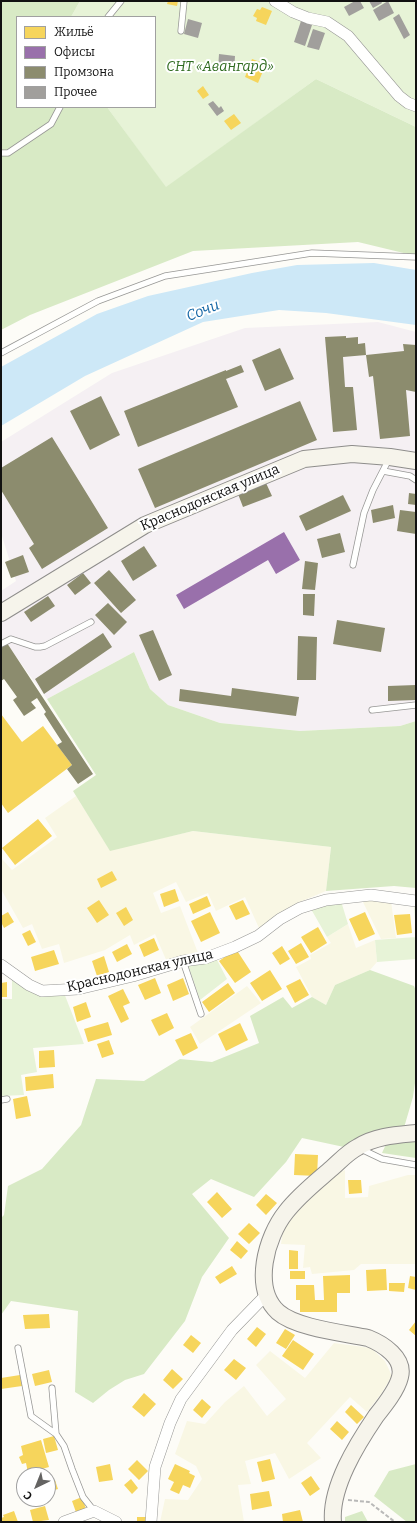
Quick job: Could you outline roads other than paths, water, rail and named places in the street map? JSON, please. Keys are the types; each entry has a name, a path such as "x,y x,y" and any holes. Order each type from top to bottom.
{"street":[{"path":"275,1 298,14 327,22 348,36 399,96 408,103 416,106"},
{"name":"Краснодонская улица","path":"1,613 145,525 290,464 304,459 327,455 352,454 387,464 416,461"},
{"name":"Краснодонская улица","path":"1,965 29,985 42,991 78,989 133,976 183,961 206,958 258,936 280,919 300,908 326,900 371,895 416,901"},
{"path":"333,1522 334,1500 339,1485 366,1431 394,1390 400,1377 400,1367 396,1358 385,1346 368,1338 308,1325 285,1317 272,1305 266,1295 264,1268 269,1246 276,1228 285,1213 301,1195 357,1147 379,1137 416,1133"},
{"path":"151,1522 156,1467 170,1423 181,1399 232,1330 266,1295"},
{"path":"64,1522 94,1511 116,1522"}],"lane":[{"path":"109,16 121,1"},
{"path":"181,31 184,1"},
{"path":"1,154 8,153 51,124 59,108"},
{"path":"1,353 98,301 165,276 312,253 416,256"},
{"path":"353,565 364,513 373,490 387,464 416,480"},
{"path":"1,644 11,640 35,647 45,646 91,622"},
{"path":"372,710 416,706"},
{"path":"183,961 201,1014"},
{"path":"357,1147 382,1159 416,1166"},
{"path":"18,1348 31,1416 56,1434 64,1446 83,1497 94,1511"},
{"path":"52,1388 56,1434"}],"water":[{"name":"Сочи","path":"374,263 416,270 416,325 326,313 279,310 203,322 85,376 1,426 1,367 97,314 148,296 252,273 297,265"}],"park label":[{"name":"СНТ «Авангард»","path":"220,67"}]}
